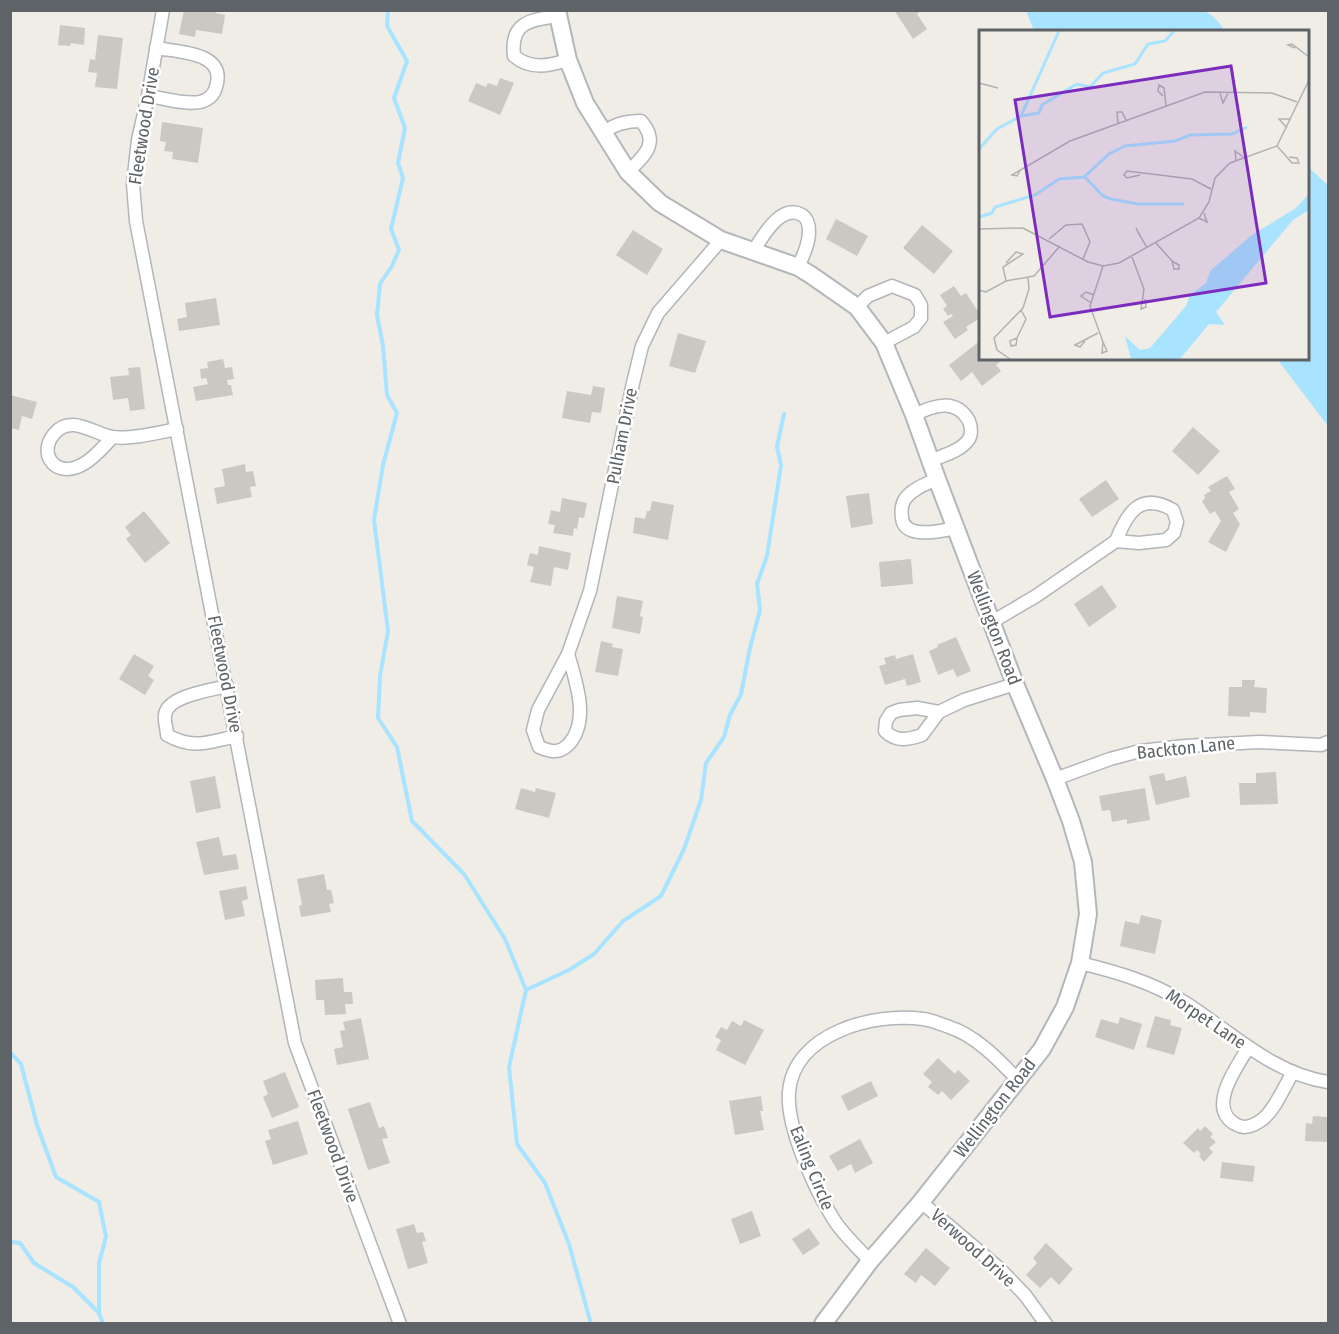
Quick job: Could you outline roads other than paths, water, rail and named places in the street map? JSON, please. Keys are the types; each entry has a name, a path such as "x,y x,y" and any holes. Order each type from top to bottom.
{"street":[{"name":"Fleetwood Drive","path":"159,11 156,48 138,140 133,184 136,221 295,1043 400,1323"},
{"path":"558,13 523,24 512,44 514,56 523,63 535,66 568,60"},
{"name":"Wellington Road","path":"558,13 568,60 585,103 628,172 660,203 721,240 798,267 857,307 884,343 932,460 937,479 1015,684 1055,779 1083,862 1088,914 1080,963 1065,1007 1042,1048 921,1202 870,1261 823,1323"},
{"path":"148,96 193,103 203,101 213,95 217,85 218,73 215,65 206,58 156,48"},
{"path":"603,132 614,124 627,121 641,121 650,131 647,151 628,172"},
{"path":"754,250 781,216 792,212 800,214 807,219 810,230 798,267"},
{"name":"Pulham Drive","path":"568,654 578,695 580,715 577,735 564,749 553,753 539,747 533,730 538,710 568,654 590,591 642,346 658,313 721,240"},
{"path":"857,307 868,296 892,286 915,295 921,305 921,318 914,327 884,343"},
{"path":"914,415 932,406 955,406 966,415 971,425 970,438 960,448 932,460"},
{"path":"113,437 79,466 69,469 59,468 50,462 47,454 50,439 59,428 79,426 113,437 177,429"},
{"path":"937,479 914,490 905,499 901,509 902,523 909,530 922,532 956,528"},
{"path":"992,622 1036,596 1116,541 1124,520 1135,509 1146,503 1161,503 1173,510 1177,522 1174,533 1166,540 1139,543 1116,541"},
{"path":"939,712 964,700 1015,684"},
{"path":"227,686 183,698 170,704 165,715 167,735 182,743 197,744 237,736"},
{"name":"Backton Lane","path":"1055,779 1140,751 1258,742 1326,746"},
{"name":"Morpet Lane","path":"1080,963 1128,975 1155,986 1189,1005 1248,1048 1293,1072 1314,1080 1329,1082"},
{"name":"Ealing Circle","path":"870,1261 835,1221 798,1145 790,1111 789,1092 793,1072 807,1052 827,1035 857,1025 890,1019 923,1019 952,1027 993,1056 1017,1079"},
{"path":"1248,1048 1224,1094 1224,1108 1229,1120 1239,1126 1251,1127 1264,1118 1293,1072"},
{"name":"Verwood Drive","path":"921,1202 999,1268 1025,1295 1046,1323"}],"water":[{"path":"1026,11 1204,11 1216,19 1224,30 1034,30"},
{"path":"1309,168 1328,185 1328,426 1278,360 1309,360"}],"waterway":[{"path":"388,10 387,26 407,61 394,98 405,128 398,163 403,178 391,229 399,250 380,284 377,315 383,346 387,395 397,413 383,465 374,520 388,631 380,676 378,718 397,747 412,821 464,874 505,939 526,990 509,1067 517,1144 545,1183 569,1244 591,1324"},
{"path":"526,990 569,970 594,954 623,921 661,896 684,849 701,800 706,763 724,737 730,715 741,694 760,610 757,584 767,556 781,465 777,447 784,414"},
{"path":"10,1052 21,1064 37,1125 56,1177 99,1202 106,1237 99,1263 99,1313 103,1324"},
{"path":"10,1242 20,1243 34,1263 73,1287 99,1313"}]}
